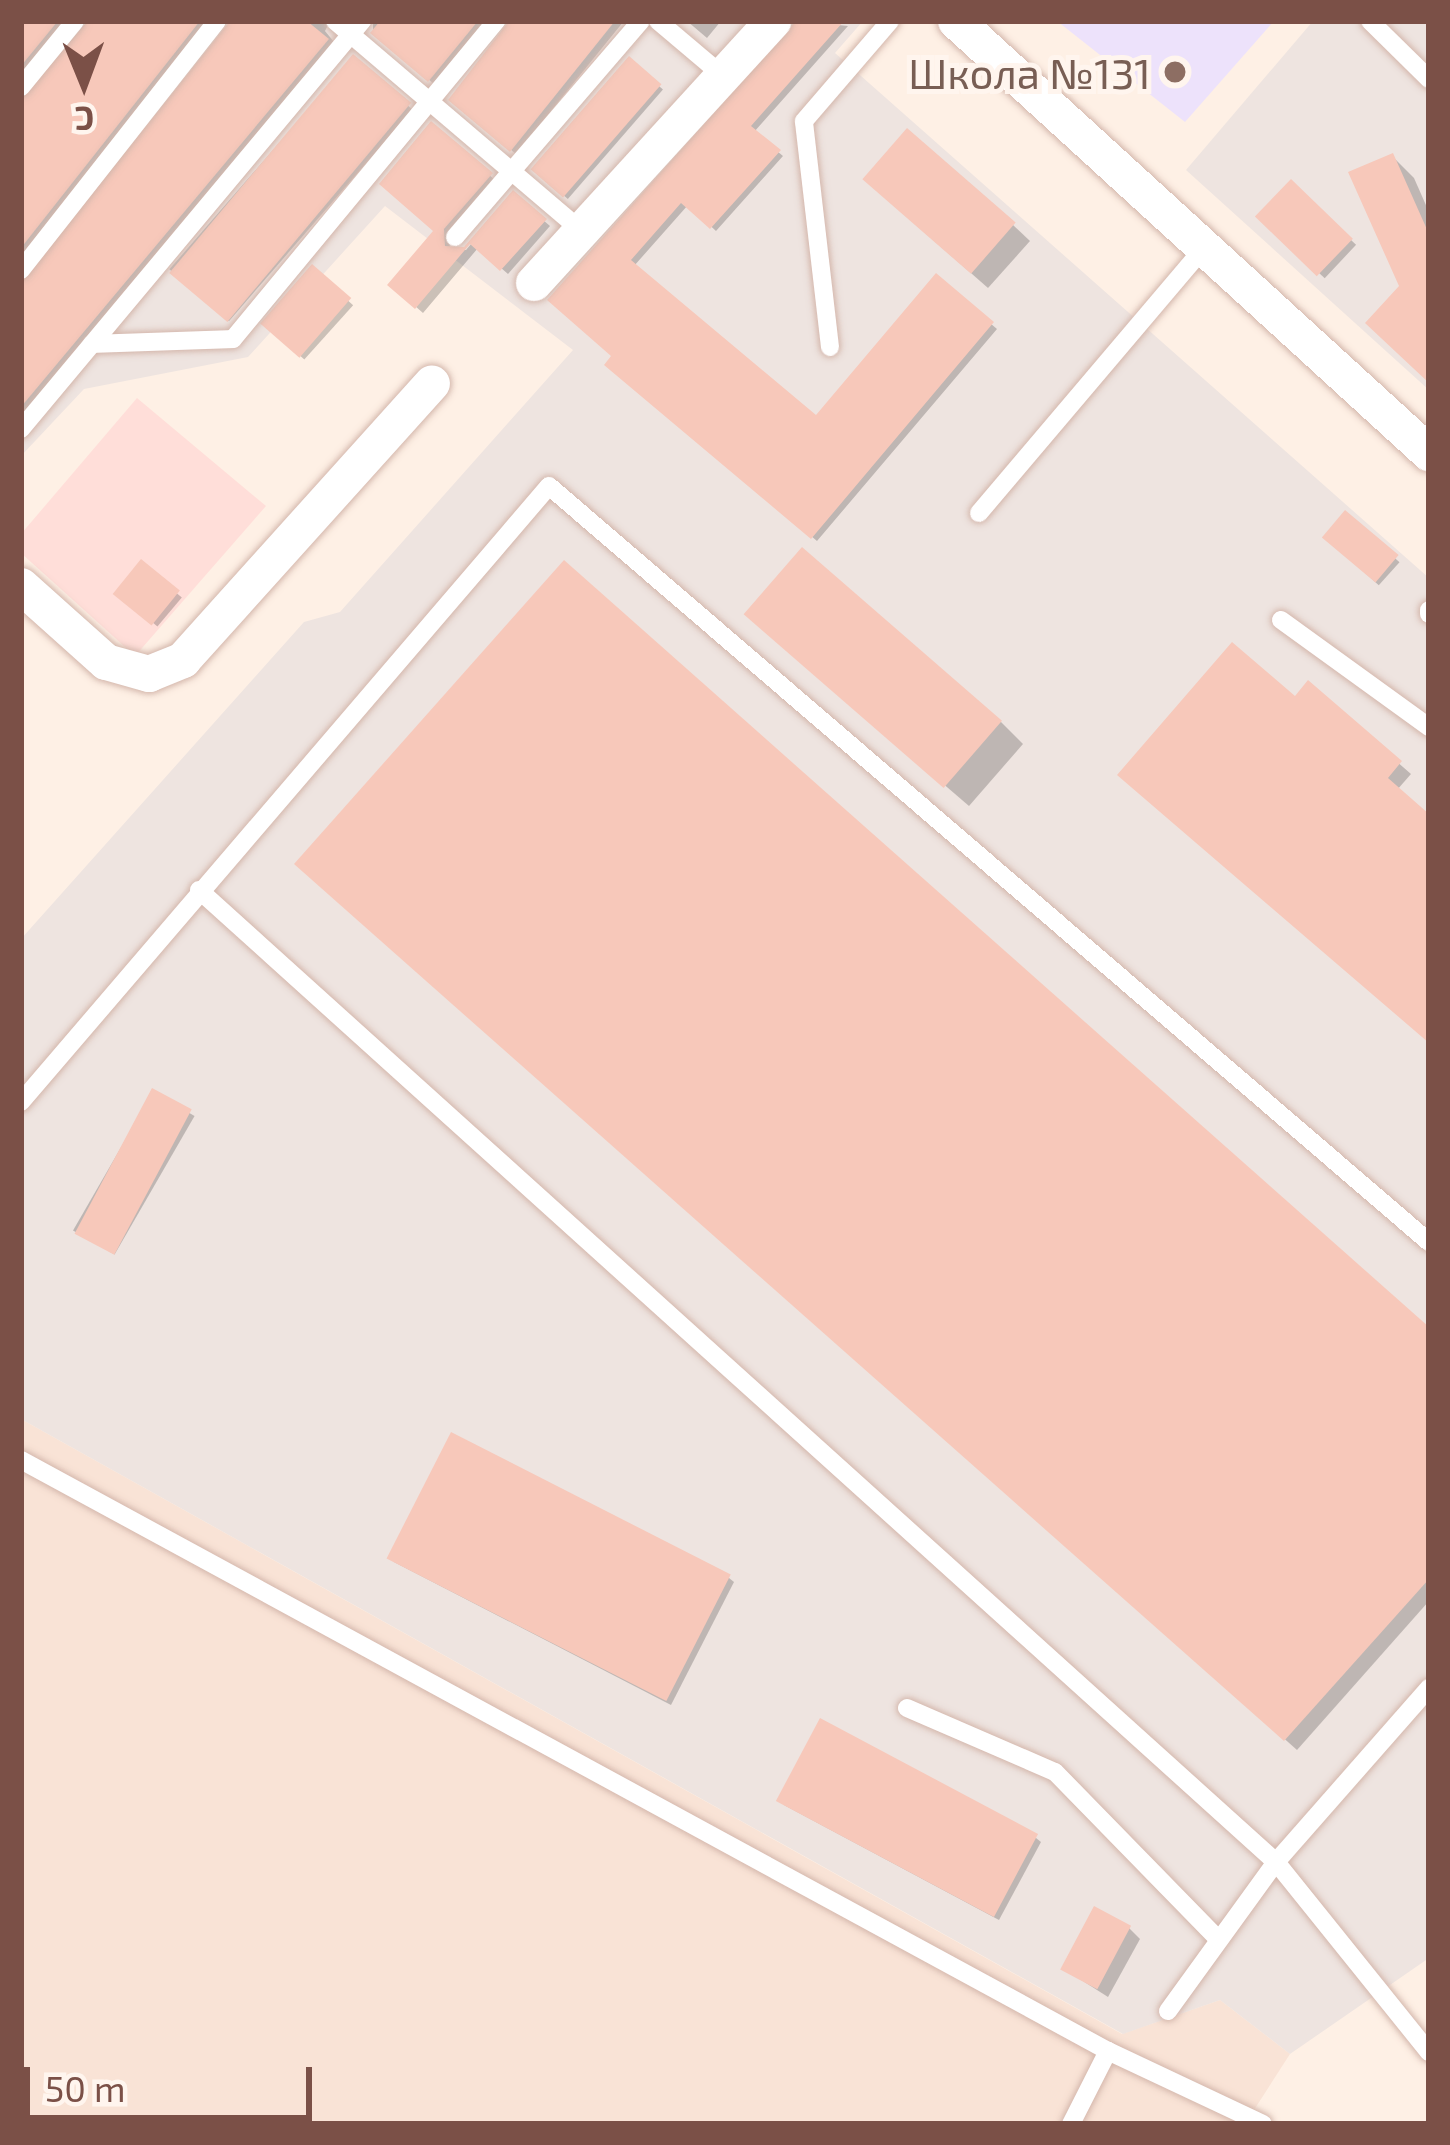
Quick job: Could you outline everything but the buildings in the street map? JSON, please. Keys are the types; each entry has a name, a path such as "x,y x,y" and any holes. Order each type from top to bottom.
{"street":[{"path":"535,284 772,21"},
{"path":"956,21 1201,250 1429,453"},
{"path":"21,586 106,662 148,674 183,661 432,383"}],"lane":[{"path":"21,87 75,21"},
{"path":"21,270 217,21"},
{"path":"335,21 356,28 428,100 582,231"},
{"path":"92,344 233,338 496,21"},
{"path":"455,237 641,21"},
{"path":"658,21 723,76"},
{"path":"830,346 804,121 890,21"},
{"path":"1370,21 1429,79"},
{"path":"21,429 356,28"},
{"path":"979,513 1201,250"},
{"path":"21,1102 549,486 1429,1241"},
{"path":"1281,620 1429,727"},
{"path":"199,890 1276,1862 1427,2046"},
{"path":"21,1460 1108,2051 1263,2124"},
{"path":"1168,2011 1276,1862 1429,1688"},
{"path":"907,1708 1055,1772 1217,1938"},
{"path":"1070,2124 1108,2051"}],"shaded area":[{"path":"21,21 863,21 835,53 1429,578 1429,1958 1290,2054 1220,2000 1123,2034 21,1419 21,939 304,622 340,612 573,350 385,206 248,357 84,389 21,456"},
{"name":"Школа №131","path":"1057,21 1274,21 1185,122"},
{"path":"1313,21 1429,21 1429,390 1186,170"},
{"path":"137,398 266,506 135,656 21,553 21,534"},
{"path":"21,1419 1122,2034 1220,2000 1290,2054 1245,2124 21,2124"}],"place":[{"name":"Школа №131","path":"1175,72"}]}
